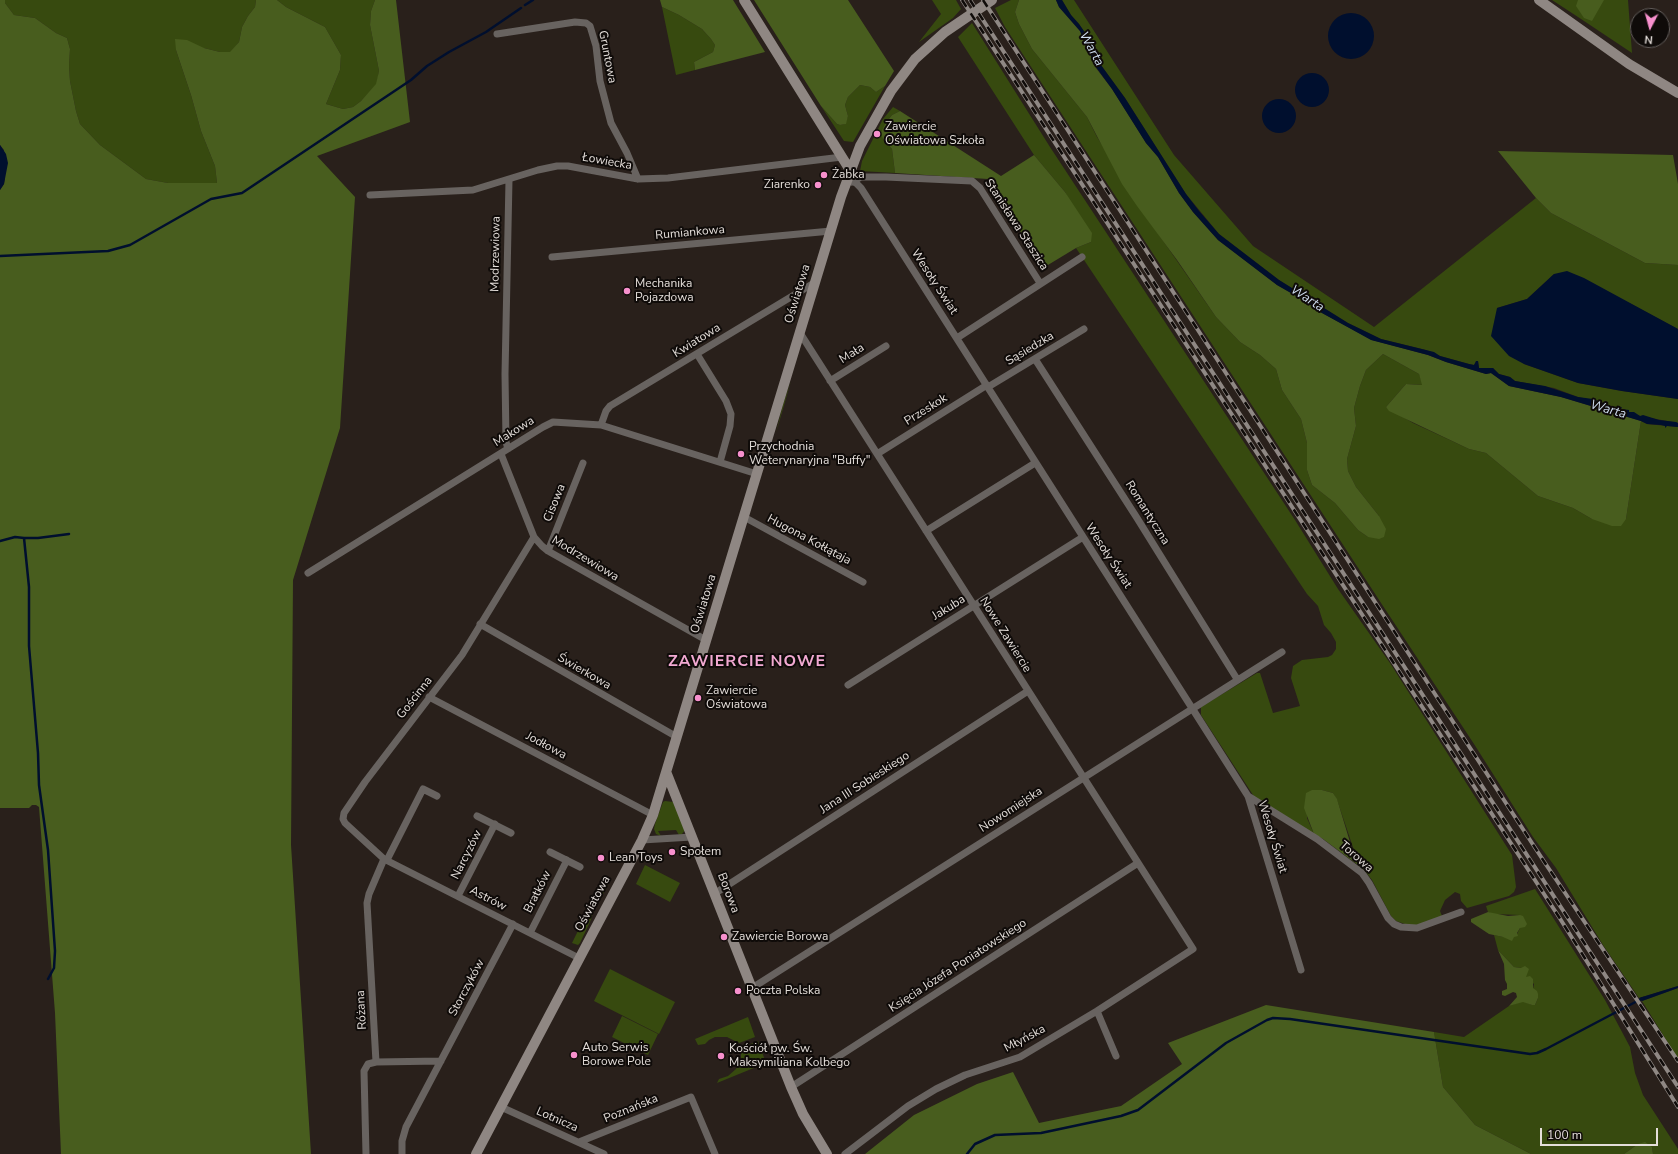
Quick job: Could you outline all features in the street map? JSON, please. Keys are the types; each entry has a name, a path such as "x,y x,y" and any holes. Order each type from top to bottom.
{"street":[{"path":"744,0 842,157 850,177"},
{"name":"Oświatowa","path":"476,1154 642,840 653,815 667,774 830,231 871,125 891,91 921,52 936,39 992,0"},
{"path":"1539,0 1629,64 1678,93"},
{"name":"Gruntowa","path":"498,34 575,22 586,23 590,26 596,46 600,81 611,123 627,153 638,179"},
{"name":"Łowiecka","path":"370,195 465,191 509,180 538,170 563,165 638,179 668,178 842,157"},
{"name":"Stanisława Staszica","path":"850,177 972,181 980,188 1040,283"},
{"name":"Wesoły Świat","path":"850,177 861,188 1248,796 1302,970"},
{"name":"Modrzewiowa","path":"508,449 506,442 505,374 509,180"},
{"name":"Rumiankowa","path":"552,257 830,231"},
{"path":"957,338 1082,257"},
{"name":"Kwiatowa","path":"601,425 607,408 814,283"},
{"name":"Sąsiedzka","path":"987,386 1084,329"},
{"name":"Nowe Zawiercie","path":"800,333 1193,949"},
{"name":"Mała","path":"830,381 886,346"},
{"path":"696,354 726,401 730,414 730,426 720,462"},
{"name":"Romantyczna","path":"1035,359 1137,518 1237,679"},
{"name":"Przeskok","path":"877,454 987,386"},
{"name":"Makowa","path":"308,573 501,454 548,423 601,425 757,474"},
{"name":"Modrzewiowa","path":"501,454 534,537 548,551 706,640"},
{"name":"Cisowa","path":"548,551 583,463"},
{"path":"926,531 1035,463"},
{"name":"Hugona Kołłątaja","path":"744,517 864,582"},
{"name":"Jakuba","path":"848,685 1082,536"},
{"name":"Gościnna","path":"386,859 345,823 343,816 364,782 455,665 534,537"},
{"name":"Świerkowa","path":"480,624 677,737"},
{"name":"Nowomiejska","path":"752,988 1237,679 1282,652"},
{"name":"Jana III Sobieskiego","path":"714,894 1028,691"},
{"name":"Jodłowa","path":"429,697 653,815"},
{"name":"Borowa","path":"667,774 790,1087 803,1114 827,1154"},
{"name":"Różana","path":"376,1062 367,904 369,894 423,789 437,796"},
{"name":"Torowa","path":"1248,796 1311,835 1362,873 1388,918 1394,924 1401,927 1417,928 1461,912"},
{"name":"Narcyzów","path":"478,816 511,832"},
{"name":"Narcyzów","path":"458,896 495,824"},
{"path":"642,840 692,837"},
{"path":"550,852 580,867"},
{"name":"Astrów","path":"386,859 579,958"},
{"name":"Bratków","path":"530,933 567,860"},
{"name":"Księcia Józefa Poniatowskiego","path":"790,1087 1138,863"},
{"name":"Storczyków","path":"402,1154 404,1133 513,924"},
{"name":"Młyńska","path":"845,1154 908,1106 936,1089 965,1075 1020,1057 1097,1011 1193,949"},
{"path":"1097,1011 1116,1056"},
{"path":"366,1154 364,1071 368,1064 376,1062 441,1061"},
{"name":"Poznańska","path":"579,1142 691,1097 715,1154"},
{"name":"Lotnicza","path":"501,1107 604,1154"}],"green space":[{"path":"0,0 5,0 5,3 14,15 35,18 56,33 67,38 70,49 70,81 80,124 100,145 146,179 168,183 217,183 215,166 201,131 176,50 175,39 187,40 204,48 220,52 230,52 239,42 242,27 255,7 256,0 277,0 286,7 325,27 341,55 340,70 326,104 343,109 353,107 361,101 376,84 379,71 370,25 371,11 375,0 396,0 410,122 317,156 355,197 340,428 293,580 291,845 311,1154 61,1154 55,1013 39,807 32,805 29,808 0,808 0,190 4,184 5,177 4,150 0,145"},
{"path":"5,0 256,0 255,7 242,27 239,42 230,53 204,48 176,50 201,131 215,166 217,183 168,183 146,179 100,145 80,124 70,81 70,49 67,38 56,33 35,18 14,15 5,3"},
{"path":"277,0 375,0 371,11 370,25 379,71 377,84 361,101 353,107 343,109 326,104 340,70 341,55 325,27 286,7"},
{"path":"660,0 733,0 765,52 695,70 694,62 713,52 715,45 702,29 662,7"},
{"path":"754,0 848,0 894,71 885,86 876,92 870,87 860,85 848,97 845,105 848,116 846,124 837,124 821,106"},
{"path":"932,0 956,0 961,9 953,18 919,42 941,14"},
{"path":"1011,0 1019,0 1015,12 1019,24 1032,49 1087,117 1097,137 1159,235 1216,317 1240,342 1260,355 1276,369 1282,390 1301,419 1307,443 1307,470 1312,485 1335,503 1358,530 1368,537 1379,516 1356,487 1348,471 1347,459 1356,426 1354,408 1360,386 1366,370 1383,354 1419,374 1423,385 1406,384 1386,407 1413,423 1469,449 1486,453 1538,496 1573,508 1592,519 1626,519 1641,421 1647,424 1678,427 1678,986 1639,998 1603,945 1556,868 1533,837 1474,744 1005,27 995,8"},
{"path":"1019,0 1056,0 1059,7 1080,31 1096,68 1112,89 1146,143 1158,157 1179,193 1193,212 1218,240 1277,285 1305,301 1322,313 1372,340 1428,355 1486,374 1491,373 1509,386 1561,397 1641,421 1626,519 1621,526 1612,526 1592,519 1573,508 1538,496 1486,453 1469,449 1389,411 1386,407 1406,384 1422,385 1419,374 1383,354 1366,370 1360,386 1354,408 1356,426 1347,459 1348,471 1356,487 1379,516 1386,529 1384,537 1379,539 1368,537 1358,530 1335,503 1312,485 1307,470 1307,443 1301,419 1282,390 1276,369 1260,355 1240,342 1216,317 1177,260 1137,206 1122,184 1087,117 1032,49 1019,24 1015,12"},
{"path":"1062,0 1074,0 1174,155 1253,246 1374,327 1536,198 1551,213 1645,263 1678,265 1678,329 1629,303 1554,274 1527,299 1497,308 1524,364 1578,383 1678,399 1678,423 1640,416 1605,403 1578,397 1554,388 1515,381 1510,377 1499,374 1493,368 1479,368 1478,361 1474,365 1469,364 1440,356 1426,350 1381,339 1348,323 1279,280 1219,234 1186,194 1125,98 1098,61 1090,40 1071,15"},
{"path":"1552,0 1628,0 1630,48 1632,48 1632,53"},
{"path":"1578,0 1604,0 1592,21 1584,18 1576,6"},
{"path":"662,7 702,29 715,45 713,52 694,62 695,70 676,75"},
{"path":"972,23 1050,147 1295,520 1338,589 1390,663 1512,855 1516,887 1514,892 1509,896 1467,908 1461,901 1460,894 1455,892 1445,900 1440,911 1442,916 1423,924 1411,926 1396,921 1391,916 1372,880 1358,862 1337,800 1333,793 1322,790 1312,790 1307,818 1314,834 1255,798 1201,715 1201,707 1257,673 1260,673 1273,713 1300,706 1291,678 1293,666 1302,660 1328,657 1332,655 1336,649 1336,642 1324,625 1318,606 1307,594 1076,248 1091,242 1065,192 1034,155 958,37"},
{"path":"860,85 870,87 876,92 885,86 853,142 844,141 821,106 837,124 845,124 848,116 845,105 848,97"},
{"path":"893,107 900,111 892,115 885,124 883,139 892,149 895,173 860,171 862,161 883,119"},
{"path":"900,111 1001,176 1034,155 1065,192 1092,233 1091,242 1076,248 1043,268 988,179 895,173 892,149 883,139 881,133 885,124 892,115"},
{"path":"1498,151 1673,155 1678,184 1678,265 1645,263 1551,213 1536,198"},
{"path":"791,381 776,433 783,405"},
{"path":"1312,790 1322,790 1333,793 1337,799 1353,852 1362,868 1314,834 1304,808 1306,793"},
{"path":"663,802 673,802 685,830 682,834 679,835 676,830 658,831 661,836 656,834 654,829 655,824"},
{"path":"645,865 680,883 670,902 636,884"},
{"path":"602,882 608,885 594,910 580,943 578,945 572,943"},
{"path":"1535,889 1605,1000 1630,1047 1635,1073 1643,1095 1678,1149 1678,1154 1653,1154 1652,1147 1638,1144 1624,1154 1531,1154 1475,1125 1443,1087 1434,1032 1464,1037 1509,1006 1523,1001 1535,1005 1538,998 1533,989 1534,984 1526,977 1526,974 1521,968 1514,967 1498,950 1494,935 1503,937 1517,934 1520,928 1520,915 1493,914 1488,912 1486,906"},
{"path":"1488,912 1508,916 1520,915 1523,916 1527,924 1525,927 1520,928 1517,933 1518,936 1514,937 1512,941 1503,937 1489,934 1471,922 1471,919"},
{"path":"1498,950 1514,967 1521,968 1525,966 1529,969 1526,977 1530,976 1533,979 1533,988 1538,994 1535,1005 1523,1002 1509,1006 1517,997 1516,993 1513,992 1505,996 1502,995 1502,991 1507,989 1507,984 1505,980 1504,964"},
{"path":"610,969 675,1002 659,1034 594,1001"},
{"path":"1678,988 1678,1059 1642,1001"},
{"path":"1266,1005 1434,1032 1443,1087 1475,1125 1531,1154 865,1154 914,1115 977,1084 1013,1072 1039,1123 1121,1106 1182,1064 1168,1043"},
{"path":"622,1016 658,1034 648,1055 612,1037"},
{"path":"748,1017 755,1037 739,1043 727,1037 715,1037 705,1044 698,1045 695,1039"},
{"path":"758,1041 766,1063 717,1083 719,1079 728,1076 736,1069 741,1059 741,1048"},
{"path":"1645,1142 1652,1147 1653,1154 1624,1154 1638,1144"}],"water":[{"name":"Warta","path":"1056,0 1062,0 1071,15 1090,40 1098,61 1125,98 1186,194 1199,211 1219,234 1279,280 1348,323 1381,339 1434,352 1440,356 1469,364 1474,365 1476,361 1478,361 1479,368 1493,368 1499,374 1510,377 1515,381 1545,386 1578,397 1593,399 1613,407 1622,407 1621,409 1629,410 1629,412 1634,412 1640,416 1643,415 1659,420 1676,422 1678,423 1678,427 1667,426 1665,428 1665,426 1661,425 1647,424 1561,397 1509,386 1491,373 1486,374 1428,355 1371,340 1322,313 1305,301 1277,285 1218,240 1193,212 1179,193 1158,157 1146,143 1112,89 1096,67 1080,31 1059,7"},
{"path":"1346,13 1356,13 1364,17 1370,23 1374,31 1374,41 1370,49 1364,55 1356,59 1346,59 1338,55 1332,49 1328,41 1328,31 1332,23 1338,17"},
{"path":"1309,73 1315,73 1324,78 1328,84 1328,96 1324,102 1315,107 1309,107 1300,102 1295,93 1295,87 1300,78"},
{"path":"1282,99 1291,104 1295,109 1295,123 1291,128 1286,132 1276,133 1272,132 1263,123 1262,113 1263,109 1272,100"},
{"path":"0,145 6,154 8,163 4,184 0,190"},
{"path":"1567,271 1584,278 1678,329 1678,399 1578,383 1524,364 1509,356 1491,336 1497,308 1527,299 1554,274"},
{"path":"1678,986 1678,988 1642,1001 1639,998"}],"waterway":[{"path":"525,5 533,0"},
{"path":"0,256 108,251 130,245 211,199 242,193 411,80 427,66 486,32 521,8"},
{"path":"48,979 54,968 55,951 48,850 39,785 38,753 29,646 29,587 24,538 38,538 69,534"},
{"path":"0,541 15,537 24,538"},
{"path":"967,1154 975,1144 995,1135 1041,1133 1121,1116 1138,1110 1226,1043 1273,1018 1290,1019 1530,1054 1546,1049 1643,998"}],"railway":[{"path":"962,0 1559,917 1678,1107"},
{"path":"970,0 1678,1087"},
{"path":"983,0 1545,863 1678,1061"}],"place":[{"name":"Zawiercie Oświatowa Szkoła","path":"877,134"},
{"name":"Żabka","path":"824,175"},
{"name":"Ziarenko","path":"818,185"},
{"name":"Mechanika Pojazdowa","path":"627,291"},
{"name":"Przychodnia Weterynaryjna \"Buffy\"","path":"741,454"},
{"name":"Zawiercie Oświatowa","path":"698,698"},
{"name":"Społem","path":"672,852"},
{"name":"Lean Toys","path":"601,858"},
{"name":"Zawiercie Borowa","path":"724,937"},
{"name":"Poczta Polska","path":"738,991"},
{"name":"Auto Serwis Borowe Pole","path":"574,1055"},
{"name":"Kościół pw. Św. Maksymiliana Kolbego","path":"721,1056"}],"district":[{"name":"ZAWIERCIE NOWE","path":"747,662"}]}
